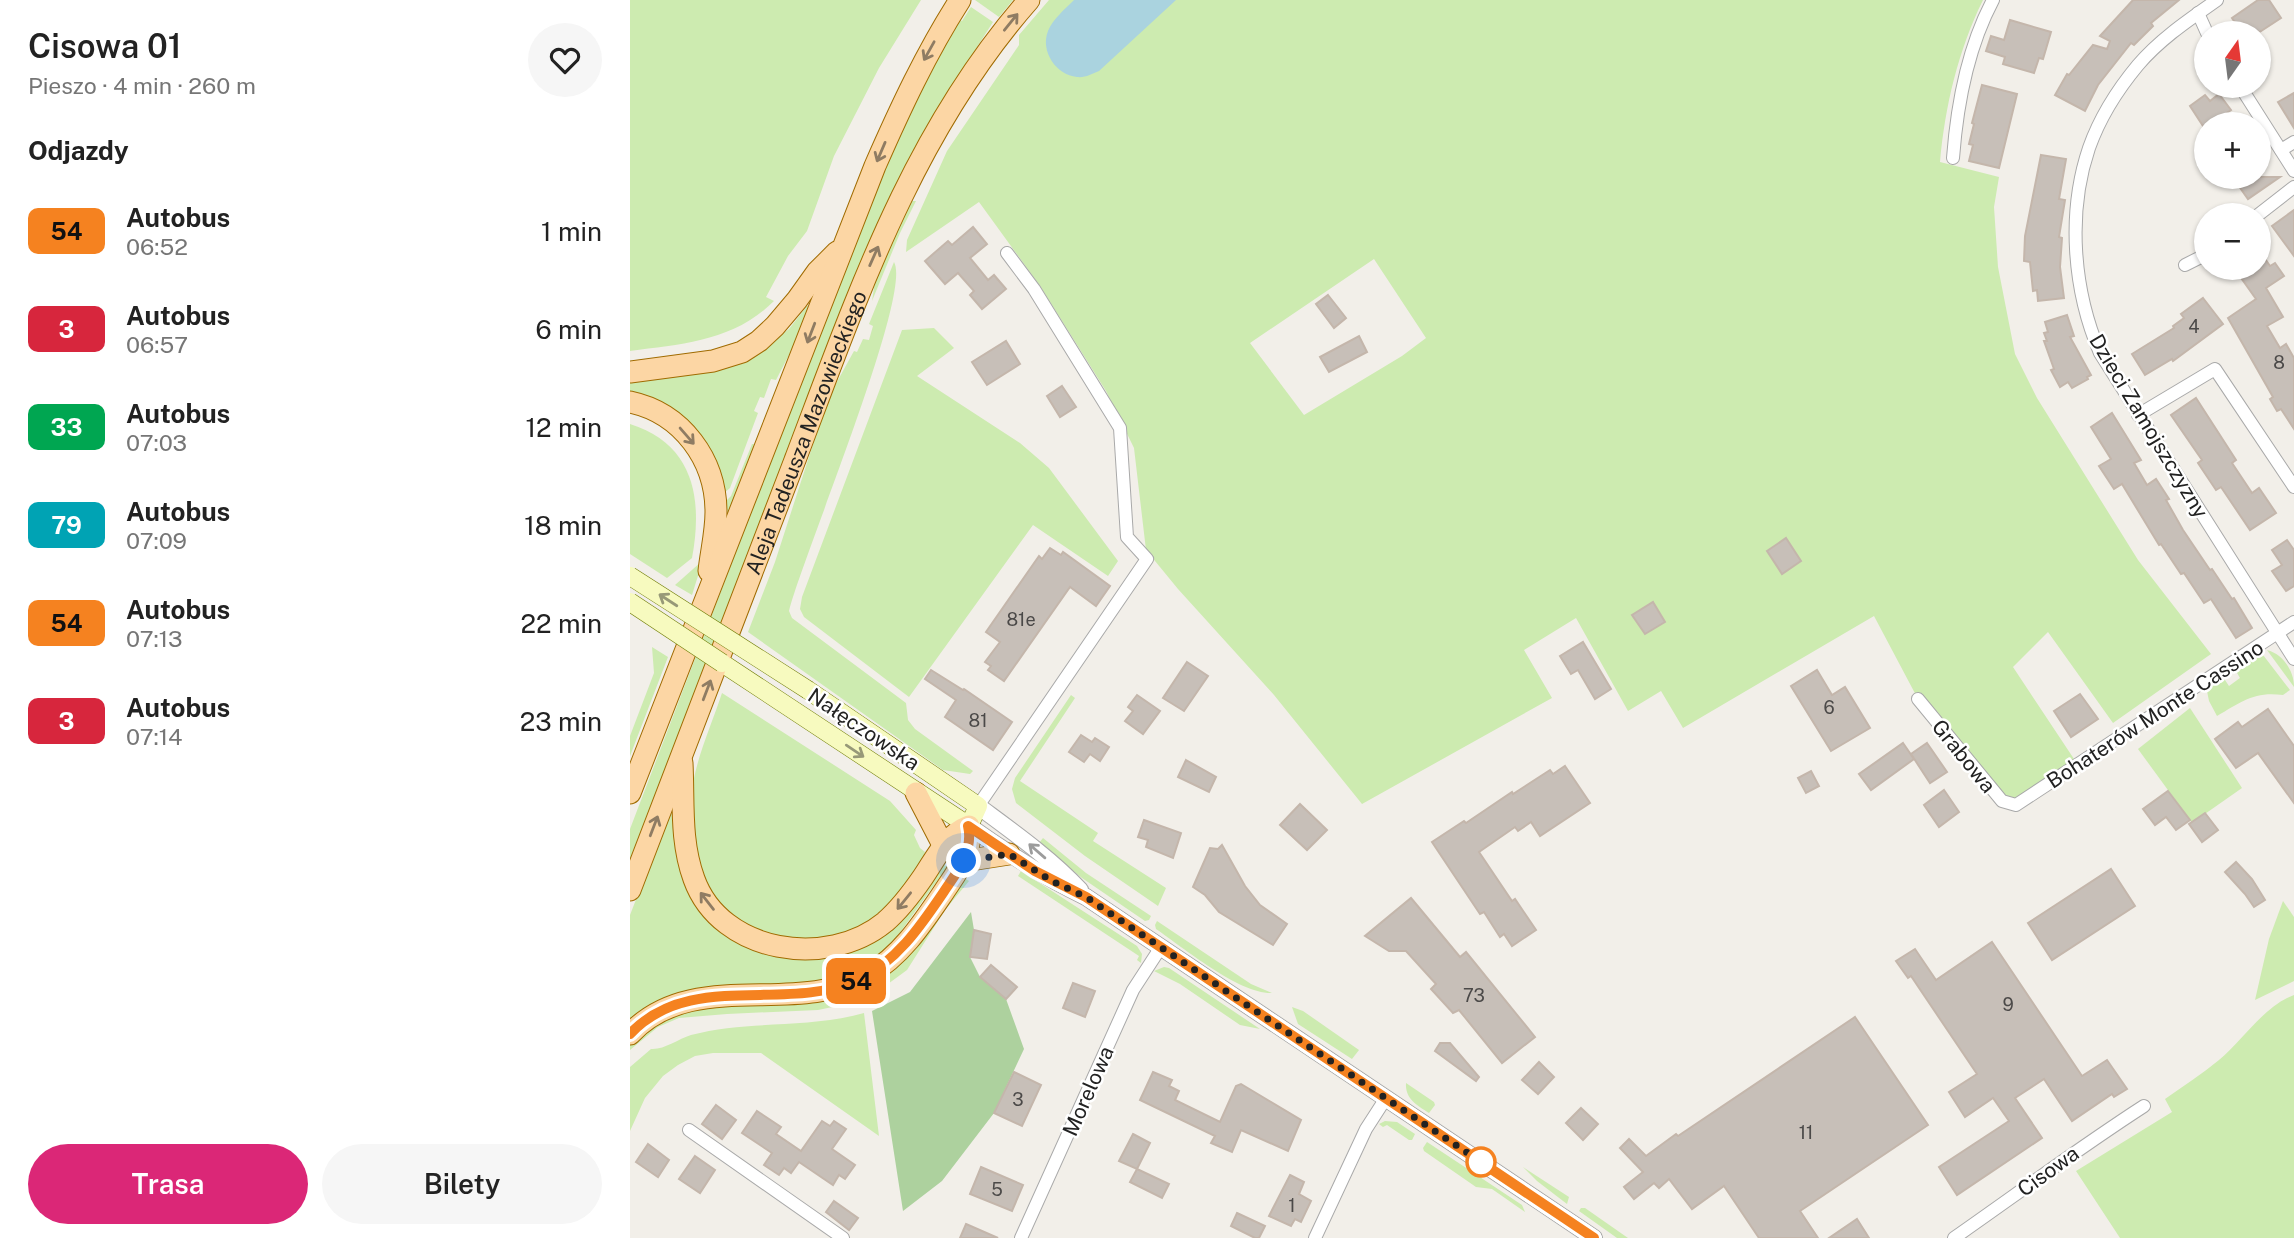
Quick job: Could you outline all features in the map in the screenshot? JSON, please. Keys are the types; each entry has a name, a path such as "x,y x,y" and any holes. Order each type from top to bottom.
{"main road":[{"name":"Aleja Tadeusza Mazowieckiego","path":"630,890 864,279 926,148 961,89 1029,0"},
{"name":"Aleja Tadeusza Mazowieckiego","path":"630,793 843,246 909,90 955,7"},
{"path":"630,372 713,361 742,352 759,341 781,319 817,272 843,246"},
{"path":"630,402 660,413 681,428 699,450 710,473 716,499 716,515 705,604"},
{"name":"Nałęczowska","path":"630,576 808,690 978,806"},
{"name":"Nałęczowska","path":"630,602 968,826"},
{"path":"682,754 684,839 695,882 705,900 720,917 762,942 787,948 820,949 844,944 865,935 898,910 943,845 968,826 978,806"},
{"path":"916,793 943,845"},
{"path":"630,1034 659,1013 692,1000 712,996 815,992 859,980 878,968 912,937 964,861 970,838 968,826"},
{"path":"964,861 1009,854"}],"street":[{"path":"1953,158 1956,120 1974,48 1993,0"},
{"name":"Dzieci Zamojszczyzny","path":"2217,0 2175,30 2140,62 2114,97 2089,148 2080,189 2077,261 2079,284 2085,314 2100,353 2294,659"},
{"path":"2199,13 2202,21"},
{"path":"2248,98 2294,171"},
{"path":"2281,150 2294,142"},
{"path":"2271,205 2294,187"},
{"path":"978,806 1147,559 1127,537 1120,428 1034,289 1007,253"},
{"path":"2185,265 2194,260"},
{"path":"2138,415 2214,369 2294,487"},
{"name":"Bohaterów Monte Cassino","path":"2016,805 2294,622"},
{"name":"Grabowa","path":"1918,699 2002,801 2016,805"},
{"name":"Nałęczowska","path":"978,806 1067,876 1086,897"},
{"name":"Nałęczowska","path":"968,826 1052,881 1086,897 1594,1238"},
{"name":"Morelowa","path":"1021,1238 1133,990 1161,947"},
{"path":"1315,1238 1363,1136 1386,1098"},
{"name":"Cisowa","path":"1954,1238 2079,1148 2144,1107"},
{"path":"689,1130 843,1238"}],"green space":[{"path":"630,0 921,0 879,68 834,156 807,231 788,256 766,297 774,301 759,314 725,333 689,343 630,351"},
{"path":"975,0 1013,0 999,17"},
{"path":"1049,0 1983,0 1966,39 1954,79 1940,162 1999,177 1994,207 1998,267 2015,354 2037,398 2138,560 2211,654 2113,723 2048,632 2013,667 2078,765 2016,805 1999,798 1918,699 1874,616 1683,728 1661,691 1628,711 1576,618 1524,650 1552,698 1362,804 1274,695 1146,550 1134,448 1106,391 1040,286 979,202 906,252 907,240 947,151 1019,45 1019,35","holes":["1374,259 1426,338 1402,356 1304,415 1250,343"]},
{"path":"971,7 993,22 954,83 701,678 630,859 630,829 847,261 910,109 960,20 962,21"},
{"path":"912,201 916,201 872,301 876,275"},
{"path":"894,262 895,284 873,373 789,611 792,618 906,703 908,720 915,729 973,771 970,774 943,770 748,632 775,562 828,398 854,351 857,352 863,339 869,340 873,326 869,324"},
{"path":"807,306 810,306 804,326 776,380 771,379 764,398 760,397 754,411 758,413 730,488 724,493 722,480 630,394 630,381 765,348 789,329"},
{"path":"934,328 954,348 917,376 1020,443 1049,468 1118,561 1108,576 1033,525 909,697 804,617 800,609 802,597 902,330"},
{"path":"630,424 651,433 668,445 681,460 694,495 696,515 692,558 667,578 630,554"},
{"path":"752,444 753,454 727,526 725,502 731,496"},
{"path":"701,562 692,595 675,585"},
{"path":"652,647 668,657 630,756 630,736 654,673"},
{"path":"2267,650 2278,655 2287,664 2294,687"},
{"path":"2260,651 2290,690 2283,695 2256,696 2217,716 2209,701 2206,686 2221,674 2229,686 2240,678 2233,666"},
{"path":"722,693 890,801 916,830 914,835 925,852 924,857 903,887 873,918 835,937 794,939 755,928 721,904 708,888 698,865 692,786"},
{"path":"1071,695 1075,698 1020,781 1098,833 1093,841 1166,888 1158,906 1085,856 1016,803 1012,789 1015,778"},
{"path":"2190,708 2242,788 2192,823 2138,749"},
{"path":"673,804 674,839 685,882 768,954 800,958 832,956 942,863 947,867 894,941 869,963 836,978 646,1008 630,1020 630,915"},
{"path":"1043,838 1086,873 1151,916 1149,920 1145,921 1082,878 1039,843"},
{"path":"1021,871 1137,946 1142,954 1141,963 1137,960 1139,956 1018,876"},
{"path":"966,879 969,881 945,910 907,970 877,992 847,1004 818,1010 679,1018 658,1027 630,1050 630,1044 672,1015 700,1007 843,995"},
{"path":"2283,901 2294,917 2294,981 2255,1000 2269,939"},
{"path":"971,912 974,930 970,957 980,977 1006,999 1024,1049 994,1113 942,1181 903,1211 872,1011 910,992"},
{"path":"1157,921 1251,984 1272,993 1244,986 1212,968 1156,929"},
{"path":"1164,967 1260,1029 1240,1025 1180,984 1154,971"},
{"path":"2294,995 2294,1238 2120,1238 2076,1171 2172,1112 2165,1099 2219,1060 2263,1015"},
{"path":"1292,1007 1303,1011 1359,1050 1352,1059 1298,1024"},
{"path":"864,1013 879,1136 761,1053 713,1053 695,1056 678,1065 663,1076 645,1098 630,1131 630,1067 651,1049 712,1030 821,1021"},
{"path":"1406,1083 1434,1102 1435,1105 1429,1113 1410,1097"},
{"path":"1385,1121 1397,1122 1415,1134 1412,1140 1387,1125 1383,1127 1379,1124"},
{"path":"1427,1142 1522,1205 1525,1212 1492,1189 1476,1187 1424,1151"},
{"path":"1523,1167 1569,1197 1567,1204 1537,1181"},
{"path":"1585,1208 1628,1238 1617,1238 1579,1211"}],"water":[{"path":"1074,0 1176,0 1099,71 1080,77 1069,75 1056,67 1046,46 1050,27"}],"building":[{"path":"2133,0 2179,0 2151,23 2153,26 2134,45 2131,43 2098,85 2085,111 2055,95 2067,74 2069,75 2093,45 2107,49 2110,41 2100,36"},
{"path":"2258,0 2269,0 2281,18 2272,24 2272,21 2234,21 2232,18"},
{"path":"2010,20 2051,32 2043,59 2039,58 2034,73 2003,64 2005,57 1986,51 1991,36 2004,40"},
{"path":"1982,85 2017,94 1999,168 1969,161 1973,145 1969,144 1974,124 1972,123"},
{"path":"2294,93 2294,128 2278,102"},
{"path":"2201,98 2210,101 2222,98 2231,110 2194,112 2190,106"},
{"path":"2041,155 2066,159 2059,199 2065,200 2059,237 2062,238 2060,267 2064,298 2038,301 2037,290 2033,291 2030,262 2024,261 2025,236"},
{"path":"2241,189 2263,189 2248,199"},
{"path":"2294,210 2294,256 2272,226"},
{"path":"973,227 987,244 970,258 988,280 994,275 1006,289 982,309 970,295 974,291 958,273 945,284 925,261 948,241 952,245"},
{"path":"2275,263 2284,276 2266,288 2283,317 2267,326 2280,348 2286,344 2294,358 2294,429 2281,409 2277,411 2270,399 2273,397 2228,318 2256,299 2243,280 2271,280 2271,265"},
{"path":"1328,295 1346,318 1334,328 1316,304"},
{"path":"2203,298 2223,324 2173,361 2172,359 2145,375 2132,354 2174,328 2173,326 2184,318 2181,314"},
{"path":"2067,315 2074,336 2070,337 2091,375 2072,388 2068,382 2060,387 2051,370 2054,369 2044,341 2047,341 2044,333 2048,332 2045,322"},
{"path":"1359,336 1367,352 1329,372 1320,357"},
{"path":"1006,341 1020,364 987,385 972,362"},
{"path":"1062,386 1076,407 1060,417 1047,396"},
{"path":"2196,398 2236,460 2232,463 2252,493 2259,488 2276,513 2250,530 2221,487 2216,490 2198,463 2202,460 2171,415"},
{"path":"2112,413 2141,460 2134,463 2147,485 2156,479 2169,499 2166,500 2183,530 2210,570 2212,569 2232,599 2234,598 2252,628 2236,638 2211,599 2204,603 2184,573 2181,574 2161,544 2159,545 2122,484 2114,489 2099,466 2111,459 2091,427"},
{"path":"1786,538 1801,561 1782,574 1767,551"},
{"path":"2287,540 2294,550 2294,586 2286,591 2272,571 2282,565 2272,550"},
{"path":"1050,548 1061,555 1063,552 1110,586 1096,606 1070,587 1004,681 988,670 991,666 985,662 1000,642 986,632 1039,556 1042,559"},
{"path":"1653,602 1665,622 1645,634 1632,615"},
{"path":"1583,642 1611,689 1595,699 1578,670 1571,674 1560,656"},
{"path":"1187,662 1208,676 1184,711 1163,698"},
{"path":"931,670 1012,722 993,750 945,717 956,700 925,679"},
{"path":"1817,670 1832,695 1845,687 1870,728 1831,751 1791,686"},
{"path":"2080,694 2098,719 2071,737 2054,711"},
{"path":"1137,695 1160,711 1143,734 1125,721 1133,711 1128,707"},
{"path":"2268,709 2294,746 2294,803 2258,753 2236,768 2215,739 2238,722 2242,727"},
{"path":"1081,735 1092,742 1095,738 1109,747 1100,761 1090,754 1084,762 1069,752"},
{"path":"1903,743 1914,759 1871,790 1859,774"},
{"path":"1927,743 1947,772 1930,783 1911,754"},
{"path":"1186,760 1216,777 1209,792 1178,777"},
{"path":"1565,766 1590,803 1540,836 1531,822 1518,831 1515,827 1479,852 1512,901 1515,899 1536,930 1512,946 1504,934 1500,937 1484,912 1480,914 1432,842 1550,770 1553,774"},
{"path":"1811,771 1819,786 1806,793 1798,778"},
{"path":"1944,790 1959,812 1939,827 1924,805"},
{"path":"2168,791 2190,820 2176,830 2166,817 2155,825 2143,809"},
{"path":"1300,804 1327,830 1307,850 1280,825"},
{"path":"2205,813 2218,830 2202,842 2189,824"},
{"path":"1144,820 1181,833 1173,858 1146,847 1148,840 1138,837"},
{"path":"1222,845 1245,886 1260,905 1287,924 1273,945 1219,912 1205,895 1193,887 1210,848 1218,849"},
{"path":"2236,862 2252,879 2265,900 2254,907 2225,872"},
{"path":"2111,869 2135,906 2052,960 2028,923"},
{"path":"1411,898 1460,957 1466,952 1535,1037 1502,1063 1459,1010 1453,1013 1431,989 1436,984 1406,951 1389,951 1365,936"},
{"path":"974,930 991,934 987,959 970,957"},
{"path":"1992,942 2082,1076 2107,1060 2127,1089 2114,1097 2112,1094 2072,1121 2044,1079 2015,1098 2042,1138 1957,1195 1939,1167 2009,1121 1993,1098 1965,1117 1949,1092 1977,1074 1911,976 1908,978 1896,961 1915,949 1936,980"},
{"path":"991,965 1017,987 1006,999 980,977"},
{"path":"1073,983 1095,991 1085,1017 1063,1008"},
{"path":"1855,1017 1928,1125 1800,1211 1818,1238 1759,1238 1724,1186 1692,1209 1669,1179 1659,1188 1654,1183 1634,1199 1624,1187 1643,1172 1620,1148 1629,1139 1646,1156"},
{"path":"1440,1043 1450,1043 1479,1077 1476,1081 1435,1051"},
{"path":"1539,1062 1554,1077 1538,1094 1522,1080"},
{"path":"1014,1072 1041,1085 1022,1126 994,1113"},
{"path":"1153,1072 1172,1080 1169,1086 1179,1091 1175,1100 1220,1122 1236,1086 1241,1084 1301,1120 1288,1151 1241,1130 1232,1152 1211,1143 1215,1136 1140,1100"},
{"path":"716,1105 736,1120 722,1139 702,1124"},
{"path":"1581,1108 1598,1124 1583,1140 1566,1123"},
{"path":"757,1111 781,1127 776,1134 801,1151 822,1121 830,1126 834,1121 846,1129 832,1149 855,1165 845,1179 839,1175 833,1185 799,1162 791,1173 784,1168 779,1175 764,1165 772,1153 742,1133"},
{"path":"1133,1134 1150,1143 1137,1169 1119,1161"},
{"path":"648,1144 669,1160 658,1177 636,1162"},
{"path":"695,1156 715,1170 700,1193 679,1179"},
{"path":"981,1167 1023,1185 1012,1211 970,1194"},
{"path":"1137,1169 1169,1184 1162,1198 1130,1182"},
{"path":"1290,1175 1304,1182 1299,1194 1311,1201 1301,1222 1295,1219 1291,1226 1269,1216"},
{"path":"834,1201 858,1218 849,1230 826,1212"},
{"path":"1237,1213 1265,1226 1259,1238 1231,1226"},
{"path":"1857,1219 1869,1238 1829,1238"},
{"path":"966,1224 998,1238 960,1238"}],"bus line":[{"name":"54","path":"630,1034 659,1013 692,1000 712,996 815,992 849,984 869,974 895,955 927,917 964,861 970,838 968,826 1035,871 1086,897 1594,1238"}],"route":[{"path":"964,861 1009,854 1052,881 1086,897 1481,1162"}]}
